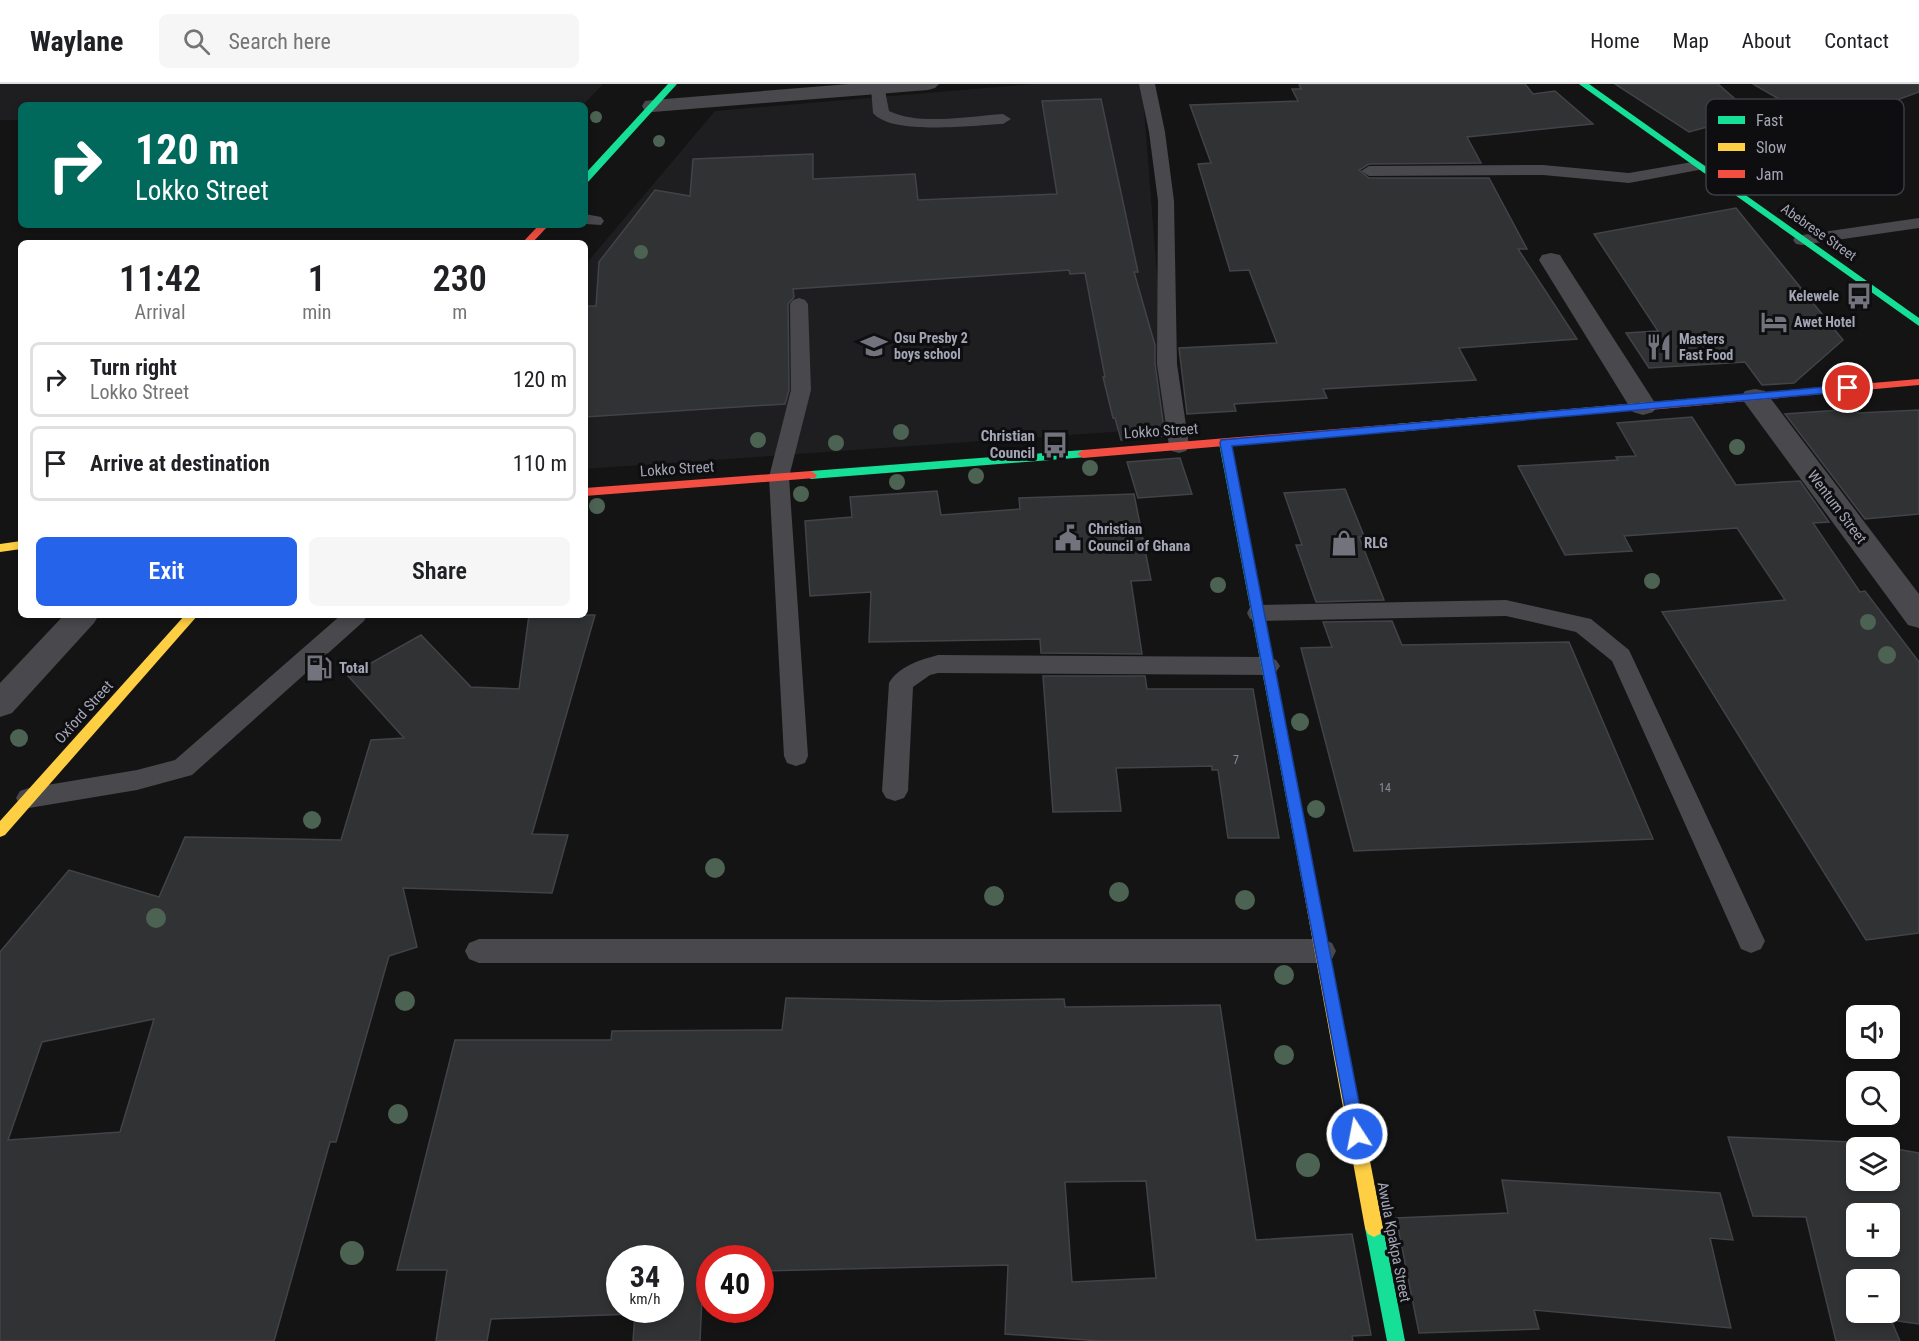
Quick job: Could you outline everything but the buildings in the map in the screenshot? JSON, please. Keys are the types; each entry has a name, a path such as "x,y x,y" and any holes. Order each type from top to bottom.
{"street":[{"path":"588,177 673,84"},
{"path":"653,106 928,84"},
{"name":"Abebrese Street","path":"1583,84 1706,172"},
{"name":"Abebrese Street","path":"1739,195 1919,323"},
{"path":"531,240 541,228"},
{"path":"1551,260 1643,406"},
{"name":"Lokko Street","path":"588,492 1225,443 1919,382"},
{"name":"Wentum Street","path":"1755,397 1919,617"},
{"name":"Awula Kpakpa Street","path":"1225,443 1396,1341"},
{"path":"0,548 18,545"},
{"path":"0,704 80,618"},
{"name":"Oxford Street","path":"0,831 189,618"}],"lane":[{"path":"1148,84 1166,201 1167,364 1179,446"},
{"path":"879,88 881,113 887,118 907,123 1003,119"},
{"path":"1369,171 1543,170 1584,176 1629,178 1698,166"},
{"path":"1802,240 1919,224"},
{"path":"796,756 779,477 801,390 798,304"},
{"path":"1258,613 1506,609 1582,625 1622,656 1751,941"},
{"path":"29,798 137,780 183,768 353,618"},
{"path":"895,791 901,683 923,668 938,664 1268,666"},
{"path":"479,951 1322,951"}],"shaded area":[{"path":"0,84 603,84 586,102 18,102 18,120 0,120"},
{"name":"Osu Presby 2 boys school","path":"1034,84 1142,84 1169,428 588,469 588,261 715,111"}],"traffic: fast":[{"path":"588,177 673,84"},
{"path":"1583,84 1706,171"},
{"path":"1739,195 1919,323"},
{"path":"1225,443 1311,893"},
{"path":"811,475 1083,454"},
{"path":"1374,1228 1396,1341"}],"traffic: slow":[{"path":"1396,428 1650,406"},
{"path":"0,548 18,545"},
{"path":"0,831 189,618"},
{"path":"1311,893 1374,1228"}],"traffic: jam":[{"path":"530,240 541,228"},
{"path":"1650,406 1919,382"},
{"path":"1083,454 1396,428"},
{"path":"588,492 811,475"}],"place":[{"name":"Kelewele","path":"1859,296"},
{"name":"Awet Hotel","path":"1774,322"},
{"name":"Osu Presby 2 boys school","path":"874,346"},
{"name":"Masters Fast Food","path":"1659,347"},
{"name":"Christian Council","path":"1055,445"},
{"name":"Christian Council of Ghana","path":"1068,538"},
{"name":"RLG","path":"1344,543"},
{"name":"Total","path":"319,668"}],"route":[{"path":"1357,1134 1225,443 1848,388"}]}
